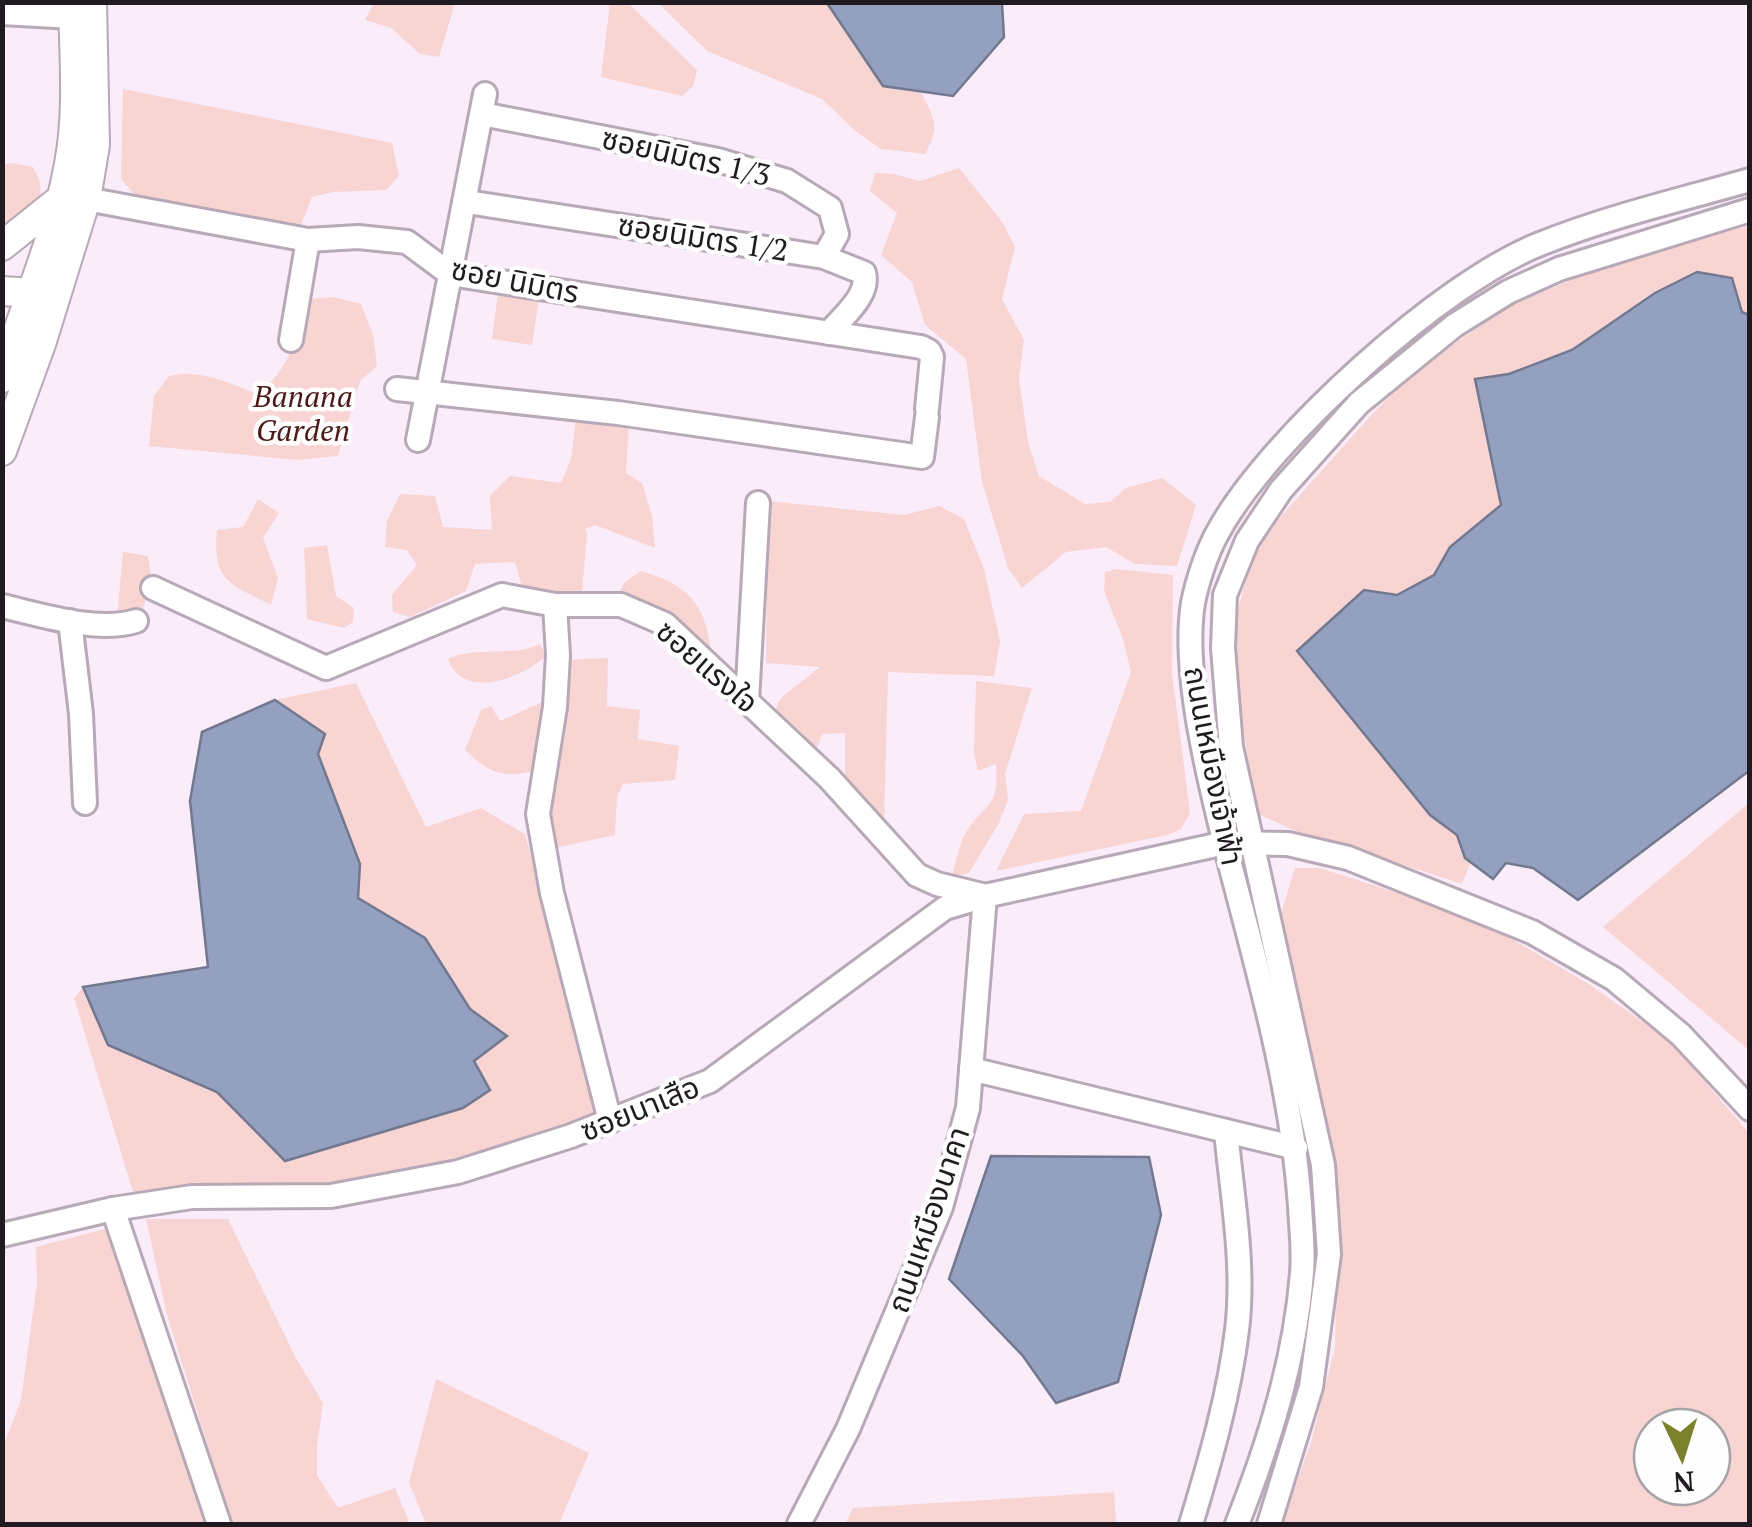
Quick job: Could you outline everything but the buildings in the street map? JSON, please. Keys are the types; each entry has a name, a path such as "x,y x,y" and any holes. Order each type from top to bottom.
{"main road":[{"path":"2,451 74,198 79,7"},
{"path":"2,246 74,198"},
{"path":"2,263 48,280"},
{"path":"2,291 48,280"},
{"path":"2,378 48,280"}],"street":[{"path":"2,13 79,7"},
{"name":"ซอยนิมิตร 1/3","path":"466,202 483,104 718,160 786,181 830,208 836,234 824,257"},
{"name":"ถนนเหมืองเจ้าฟ้า","path":"1238,1524 1288,1372 1302,1269 1296,1148 1266,1002 1204,750 1192,658 1193,603 1216,534 1251,483 1326,402 1430,310 1478,275 1539,244 1750,180"},
{"name":"ซอย นิมิตร","path":"74,198 308,240 358,237 407,242 450,274 921,347 929,351 933,369 922,457 618,412 425,392"},
{"path":"418,440 466,202"},
{"name":"ซอยนิมิตร 1/2","path":"466,202 824,257 864,273 867,280 864,290 829,333"},
{"name":"ถนนเหมืองเจ้าฟ้า","path":"1270,1524 1311,1387 1329,1254 1324,1165 1231,747 1223,648 1225,595 1247,541 1281,490 1359,403 1456,325 1508,292 1559,269 1750,210"},
{"path":"291,340 308,240"},
{"path":"397,389 425,392"},
{"path":"747,701 758,503"},
{"name":"ซอยแรงใจ","path":"153,588 326,668 502,595 556,605 621,605 665,624 829,778 917,875 986,896"},
{"path":"556,605 554,706 538,814 552,894 610,1121"},
{"path":"2,606 70,622 136,622"},
{"path":"70,622 81,714 85,803"},
{"path":"1204,750 1231,747"},
{"name":"ซอยนาเสือ","path":"2,1235 113,1209 192,1197 331,1196 458,1172 610,1121 710,1081 945,908 1225,843 1288,844 1348,858 1532,932 1614,979 1681,1035 1750,1109"},
{"name":"ถนนเหมืองนาคา","path":"799,1524 848,1429 941,1207 968,1108 986,896"},
{"path":"971,1069 1296,1148"},
{"path":"1191,1524 1216,1439 1237,1329 1238,1272 1226,1131"},
{"path":"113,1209 219,1524"}],"green space":[{"path":"374,3 455,3 439,57 420,54 391,28 365,20"},
{"path":"610,3 628,3 697,70 693,86 682,96 601,77"},
{"path":"658,3 827,3 883,86 920,91 934,122 925,154 881,149 822,99 707,51"},
{"path":"123,89 392,143 399,176 386,190 333,192 312,197 301,225 136,196 121,179"},
{"path":"3,165 33,167 40,181 41,213 3,233"},
{"path":"959,168 1003,223 1015,247 1002,299 1024,340 1019,378 1028,442 1039,476 1085,504 1110,502 1126,488 1162,478 1196,505 1177,566 1135,564 1106,547 1066,552 1022,588 1008,568 982,482 966,359 925,325 912,282 881,255 897,213 870,191 875,173 920,181"},
{"path":"1749,226 1749,315 1697,272 1655,293 1572,350 1509,374 1475,379 1502,505 1450,547 1434,574 1298,651 1430,815 1457,835 1465,857 1471,862 1462,884 1326,845 1254,812 1232,634 1248,571 1267,532 1411,375 1505,308 1621,259"},
{"path":"498,293 539,299 532,345 492,339"},
{"name":"Banana Garden","path":"333,297 361,304 373,335 377,366 360,381 338,456 297,460 149,446 154,396 169,376 203,375 257,394 285,363 308,299"},
{"path":"576,417 629,422 626,473 642,483 652,515 655,548 595,525 585,529 582,592 523,591 515,562 475,564 466,591 410,617 393,612 392,595 417,565 407,550 385,547 387,521 400,494 435,496 443,527 492,530 490,496 510,476 561,483 571,459"},
{"path":"258,499 279,513 263,538 278,578 271,605 227,579 221,571 216,547 217,530 243,527"},
{"path":"768,501 904,515 939,506 964,519 984,569 1000,641 994,676 888,672 884,823 845,782 845,733 822,734 815,753 772,715 781,698 820,667 766,663"},
{"path":"327,545 336,596 354,608 353,622 344,628 307,619 304,548"},
{"path":"123,552 148,556 152,583 141,613 117,618"},
{"path":"1116,569 1173,575 1172,673 1190,813 1181,829 1167,835 996,871 1024,814 1081,811 1131,672 1104,591 1105,572"},
{"path":"641,571 673,584 694,602 706,626 712,660 620,592 624,583"},
{"path":"540,644 546,656 523,672 494,681 466,679 448,659 471,653 518,650"},
{"path":"608,658 607,706 640,710 638,739 679,746 675,780 623,784 617,796 615,835 550,849 547,821 562,660"},
{"path":"976,681 1032,688 1005,774 1008,800 999,823 969,873 952,877 965,834 991,802 996,788 996,764 978,771 974,753"},
{"path":"356,683 426,827 481,808 525,834 598,1111 581,1125 384,1178 134,1195 74,998 83,987 108,1045 217,1092 285,1160 474,1061 506,1036 470,1010 425,938 358,898 360,864 318,754 325,734 275,700"},
{"path":"549,699 538,770 498,772 482,765 465,750 481,710 491,706 500,721"},
{"path":"1749,803 1749,1050 1603,927"},
{"path":"1295,868 1320,868 1478,919 1587,983 1669,1040 1749,1133 1749,1524 1282,1524 1311,1442 1335,1347 1337,1247 1278,923"},
{"path":"146,1219 228,1219 297,1360 323,1403 317,1475 338,1508 395,1488 407,1524 232,1524 167,1315"},
{"path":"109,1228 205,1524 3,1524 2,1450 21,1400 37,1283 36,1247"},
{"path":"436,1379 589,1453 559,1524 426,1524 409,1483"},
{"path":"1114,1492 1116,1524 845,1524 853,1508"}],"water":[{"path":"827,3 1002,3 1004,37 953,96 883,86"},
{"path":"1697,272 1732,278 1742,312 1749,315 1749,771 1578,900 1533,868 1506,863 1493,879 1465,858 1457,835 1430,815 1297,651 1364,590 1397,595 1434,575 1450,547 1501,505 1475,379 1509,374 1572,350 1655,293"},
{"path":"275,700 325,734 318,754 360,864 358,898 425,938 470,1009 507,1036 474,1061 490,1090 463,1108 285,1161 217,1092 108,1045 83,987 208,967 190,801 202,732"},
{"path":"991,1156 1149,1157 1161,1215 1118,1382 1056,1403 1023,1356 949,1279"}]}
